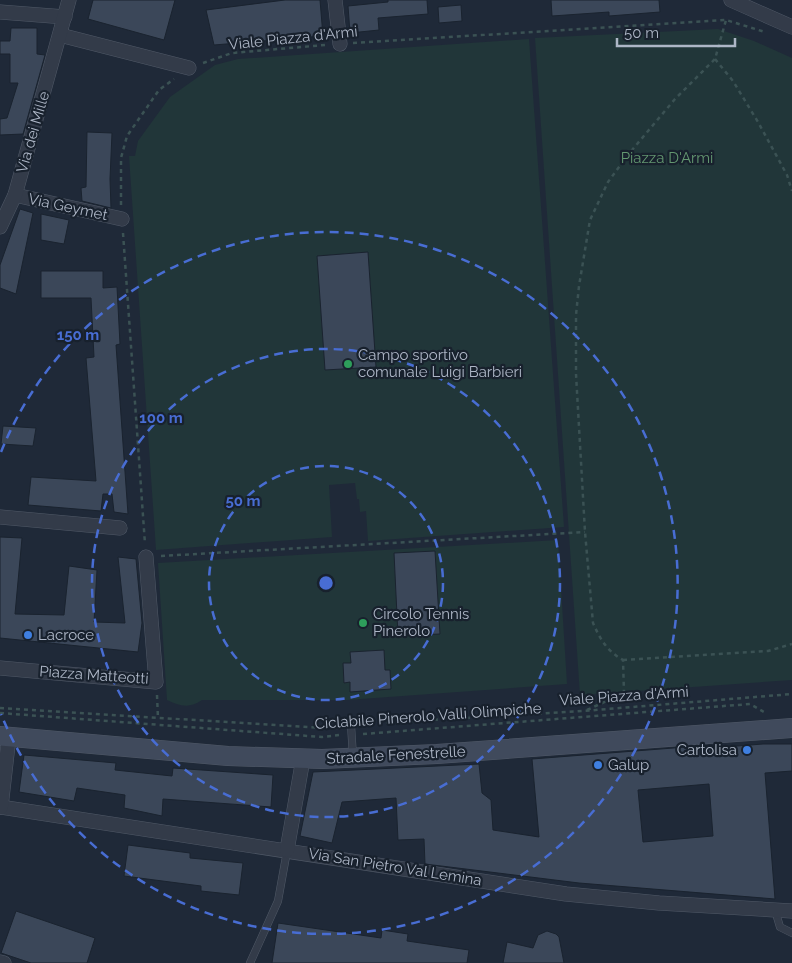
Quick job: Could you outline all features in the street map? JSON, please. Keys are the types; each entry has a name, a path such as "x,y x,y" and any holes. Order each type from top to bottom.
{"main road":[{"name":"Stradale Fenestrelle","path":"4,736 228,756 303,759 446,753 792,728"}],"street":[{"name":"Via dei Mille","path":"0,228 15,195 69,0"},
{"path":"335,0 340,44"},
{"path":"731,0 792,27"},
{"path":"0,12 65,16"},
{"path":"60,35 189,68"},
{"name":"Via Geymet","path":"15,195 122,219"},
{"path":"0,518 120,528"},
{"name":"Piazza Matteotti","path":"0,668 156,682 146,557"},
{"path":"0,807 4,736"},
{"path":"287,850 303,759"},
{"name":"Via San Pietro Val Lemina","path":"0,807 566,894 659,903 792,911"},
{"path":"0,962 4,963"}],"lane":[{"path":"351,725 353,758"},
{"path":"250,963 278,901 287,850"},
{"path":"775,910 780,926 792,933"}],"path":[{"name":"Viale Piazza d'Armi","path":"146,557 122,219 121,158 127,136 159,90 189,68 232,53 340,44 726,20 765,32"},
{"path":"726,20 715,60 676,100 627,156 608,182 590,220 580,278 576,320 576,374 585,532 593,623 611,653 623,660 744,654 776,650 792,644"},
{"path":"715,60 733,81 758,122 787,175 792,191"},
{"path":"146,557 585,532"},
{"path":"583,711 624,693 623,660"},
{"path":"156,682 158,719"},
{"name":"Viale Piazza d'Armi","path":"0,708 323,728 583,711 792,694"},
{"name":"Ciclabile Pinerolo Valli Olimpiche","path":"0,713 322,736 750,704 765,712"}],"green space":[{"name":"Piazza D'Armi","path":"718,29 754,41 792,58 792,680 580,695 535,38"},
{"name":"Campo sportivo comunale Luigi Barbieri","path":"529,39 564,527 368,541 366,511 360,512 355,483 329,485 332,537 156,550 129,156 135,156 138,141 170,97 215,65 238,59"},
{"name":"Circolo Tennis Pinerolo","path":"558,540 567,684 347,700 202,700 193,705 184,706 167,700 158,563"}],"building":[{"path":"93,0 175,0 164,40 88,19"},
{"path":"285,0 320,0 323,36 214,45 206,10"},
{"path":"388,0 427,0 428,14 378,18 379,30 350,33 348,6 388,2"},
{"path":"551,0 659,0 660,12 609,16 609,12 552,16"},
{"path":"461,5 462,21 439,23 438,7"},
{"path":"11,28 37,28 37,54 45,55 23,134 0,135 0,119 7,118 18,83 10,83 10,54 0,54 0,41 10,41"},
{"path":"87,132 112,133 111,208 82,201 81,188 86,187"},
{"path":"20,209 33,213 16,294 0,288 0,265"},
{"path":"41,214 69,220 64,244 41,240"},
{"path":"368,252 376,367 325,370 317,256"},
{"path":"41,271 103,271 103,288 117,287 120,344 116,345 128,514 114,512 112,494 103,494 101,511 28,505 31,477 96,481 86,358 94,357 91,298 41,298"},
{"path":"3,426 36,428 33,446 1,444"},
{"path":"0,537 22,538 15,614 64,615 69,566 97,570 94,622 125,623 118,557 136,559 142,623 138,652 0,638"},
{"path":"435,551 440,634 398,636 394,553"},
{"path":"384,650 385,670 390,670 391,689 350,692 350,682 344,683 343,663 351,663 350,652"},
{"path":"792,744 792,771 765,773 775,899 579,883 425,864 424,839 398,840 396,798 342,802 332,843 300,836 313,772 479,764 482,793 491,800 493,830 539,837 532,759 712,745 712,748","holes":["709,784 713,836 643,842 638,790"]},
{"path":"24,755 116,763 115,770 172,776 173,768 273,775 271,807 163,799 162,816 124,808 125,795 77,788 74,801 19,792"},
{"path":"128,845 190,853 190,858 243,863 239,895 201,891 201,886 124,876"},
{"path":"16,911 95,938 87,963 31,963 1,953"},
{"path":"278,923 381,938 382,930 408,934 407,941 469,950 467,963 272,963"},
{"path":"547,931 559,937 564,963 503,963 507,942 533,948 538,935"}],"place":[{"name":"Campo sportivo comunale Luigi Barbieri","path":"348,364"},
{"name":"Circolo Tennis Pinerolo","path":"363,623"},
{"name":"Lacroce","path":"28,635"},
{"name":"Cartolisa","path":"747,750"},
{"name":"Galup","path":"598,765"}]}
